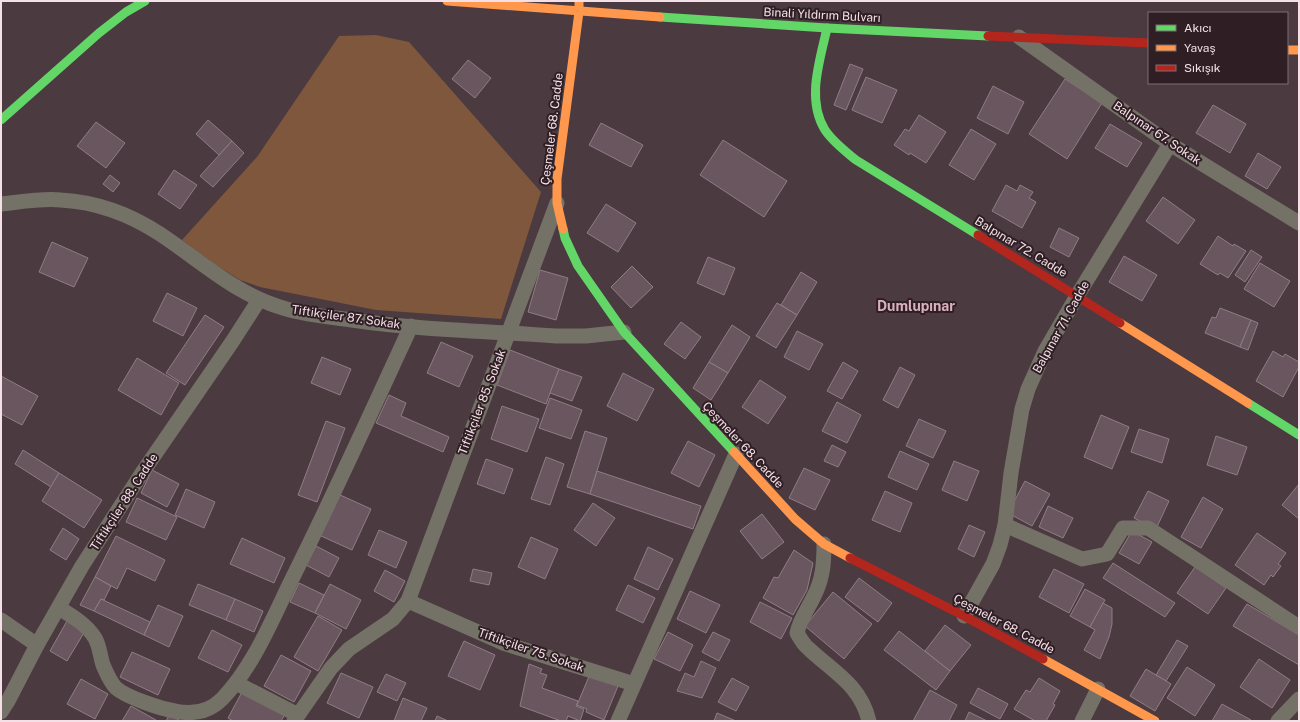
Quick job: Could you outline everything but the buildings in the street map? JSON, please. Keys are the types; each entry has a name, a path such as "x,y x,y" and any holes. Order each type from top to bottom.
{"street":[{"path":"1,120 99,33 126,12 145,1"},
{"name":"Binali Yıldırım Bulvarı","path":"447,1 579,12 827,28 1148,43"},
{"name":"Çeşmeler 68. Cadde","path":"579,1 579,12 557,179 557,203 565,238 578,266 624,332 795,519 824,544 964,616 1155,721"},
{"name":"Balpınar 72. Cadde","path":"827,28 814,94 821,124 829,136 841,149 856,160 1299,435"},
{"name":"Balpınar 67. Sokak","path":"1019,37 1170,144 1299,223"},
{"path":"1288,50 1299,50"},
{"name":"Balpınar 71. Cadde","path":"964,616 993,564 1005,525 1019,423 1028,389 1046,351 1077,296 1170,144"},
{"name":"Tiftikçiler 87. Sokak","path":"1,204 60,200 82,203 112,210 136,220 160,233 232,285 259,300 317,316 411,326 564,336 586,336 624,332"},
{"name":"Tiftikçiler 85. Sokak","path":"408,601 557,203"},
{"name":"Tiftikçiler 88. Cadde","path":"1,712 82,566 142,473 259,300"},
{"path":"59,608 88,629 96,640 101,652 103,665 116,687 134,698 174,711 190,713 205,711 221,700 236,683 258,647 311,542 411,326"},
{"path":"618,721 736,454"},
{"path":"1005,525 1082,559 1107,554 1123,528 1148,528 1299,626"},
{"path":"824,544 824,566 820,583 799,622 797,633 807,647 839,673 856,692 866,709 869,721"},
{"path":"236,683 296,718 331,668 349,650 393,618 408,601"},
{"name":"Tiftikçiler 75. Sokak","path":"408,601 503,643 634,684"},
{"path":"1,620 37,645"},
{"path":"1082,721 1098,689"},
{"path":"1278,721 1299,699"}],"shaded area":[{"path":"376,35 409,42 541,192 501,319 376,310 260,287 240,280 216,265 182,240 257,157 339,36"}],"traffic: fast":[{"path":"1,120 99,33 126,12 145,1"},
{"path":"660,17 827,28 988,36"},
{"path":"827,28 818,67 815,93 819,118 825,130 839,146 856,160 978,235"},
{"path":"563,229 565,238 578,266 624,332 734,452"},
{"path":"1248,403 1299,435"}],"traffic: slow":[{"path":"447,1 660,17"},
{"path":"563,229 557,203 557,179 579,12 579,1"},
{"path":"1288,50 1299,50"},
{"path":"1120,323 1248,403"},
{"path":"734,452 795,519 824,544 850,558"},
{"path":"1043,659 1155,721"}],"traffic: jam":[{"path":"988,36 1148,43"},
{"path":"978,235 1120,323"},
{"path":"850,558 964,616 1043,659"}],"district":[{"name":"Dumlupınar","path":"916,306"}]}
